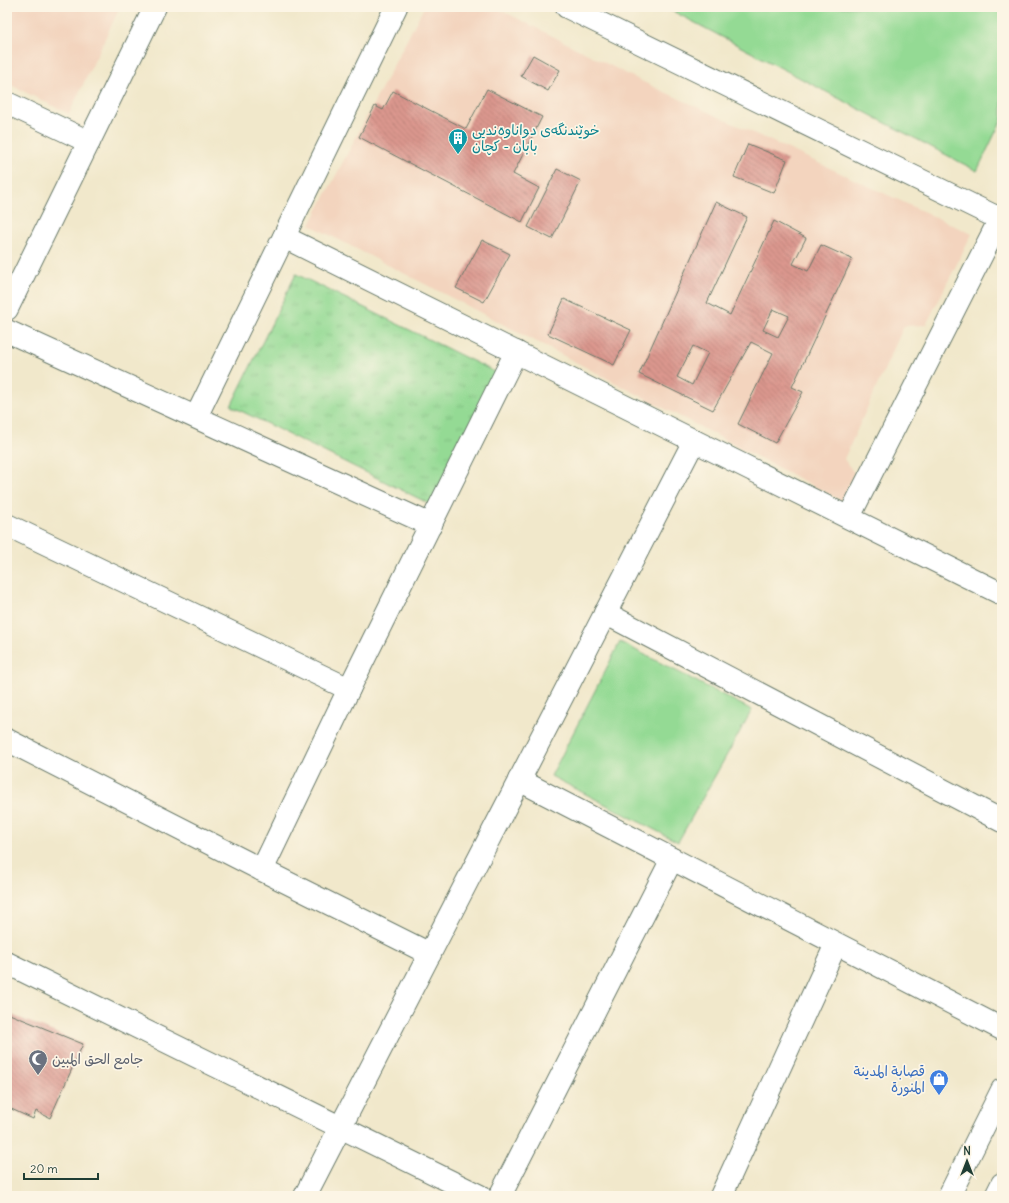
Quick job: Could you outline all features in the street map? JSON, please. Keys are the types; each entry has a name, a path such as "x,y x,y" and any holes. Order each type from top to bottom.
{"street":[{"path":"7,309 155,7"},
{"path":"196,417 396,7"},
{"path":"567,7 598,14 1001,217 849,518"},
{"path":"7,103 89,142"},
{"path":"284,237 1002,594"},
{"path":"7,331 431,525"},
{"path":"262,870 349,689 516,352"},
{"path":"305,1196 694,441"},
{"path":"7,525 349,689"},
{"path":"605,613 1002,821"},
{"path":"7,740 430,954"},
{"path":"519,780 1002,1029"},
{"path":"500,1196 672,859"},
{"path":"721,1196 836,944"},
{"path":"7,963 480,1196"},
{"path":"949,1196 1002,1090"},
{"path":"996,1196 1002,1184"}],"shaded area":[{"path":"7,7 120,7 69,114 7,83"},
{"path":"424,7 495,7 641,81 972,234 926,325 904,326 844,459 854,473 842,501 310,225"}],"green space":[{"path":"665,7 1002,7 1002,119 977,171"},
{"path":"296,274 497,373 432,505 231,406"},
{"path":"620,642 752,710 678,842 551,776"}],"building":[{"path":"533,55 560,70 548,91 521,76"},
{"name":"خوێندنگەی دواناوەندیی بابان - کچان","path":"487,89 542,117 513,174 539,188 522,222 359,137 375,106 383,110 393,91 466,129"},
{"path":"748,144 787,160 774,193 734,177"},
{"path":"557,169 581,181 552,239 528,227"},
{"path":"716,202 747,217 707,303 730,315 774,221 806,238 793,264 808,271 821,245 852,259 792,387 803,392 775,443 738,424 773,353 751,342 713,410 639,374","holes":["773,309 789,316 778,337 763,330","693,346 708,353 692,385 677,377"]},
{"path":"482,240 510,254 484,302 456,288"},
{"path":"564,299 631,330 614,365 548,334"},
{"name":"جامع الحق المبين","path":"7,1013 83,1044 50,1118 36,1111 33,1119 7,1107"}],"place":[{"name":"خوێندنگەی دواناوەندیی بابان - کچان","path":"458,155"},
{"name":"جامع الحق المبين","path":"38,1076"},
{"name":"قصابة المدينة المنورة","path":"939,1096"}]}
